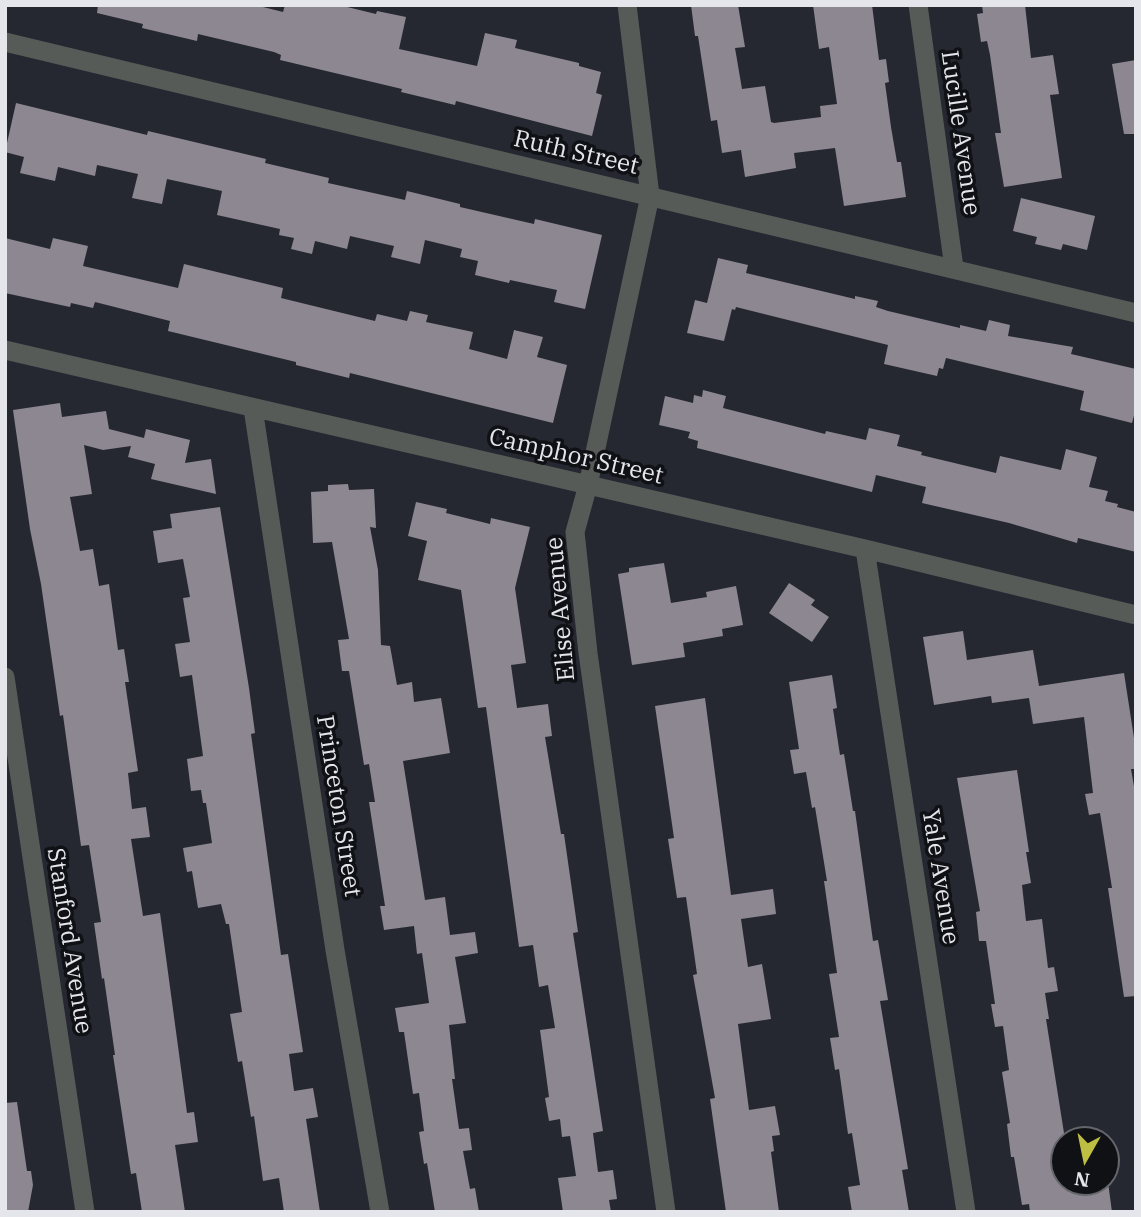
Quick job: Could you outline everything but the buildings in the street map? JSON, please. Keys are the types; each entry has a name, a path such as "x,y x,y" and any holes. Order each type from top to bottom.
{"street":[{"name":"Elise Avenue","path":"627,5 650,196 588,485 575,532 588,653 666,1212"},
{"name":"Lucille Avenue","path":"918,5 954,268"},
{"name":"Ruth Street","path":"5,42 1136,313"},
{"name":"Camphor Street","path":"5,350 865,549 1136,615"},
{"name":"Princeton Street","path":"253,408 335,950 380,1212"},
{"name":"Yale Avenue","path":"865,549 967,1212"},
{"name":"Stanford Avenue","path":"5,677 85,1212"}]}
